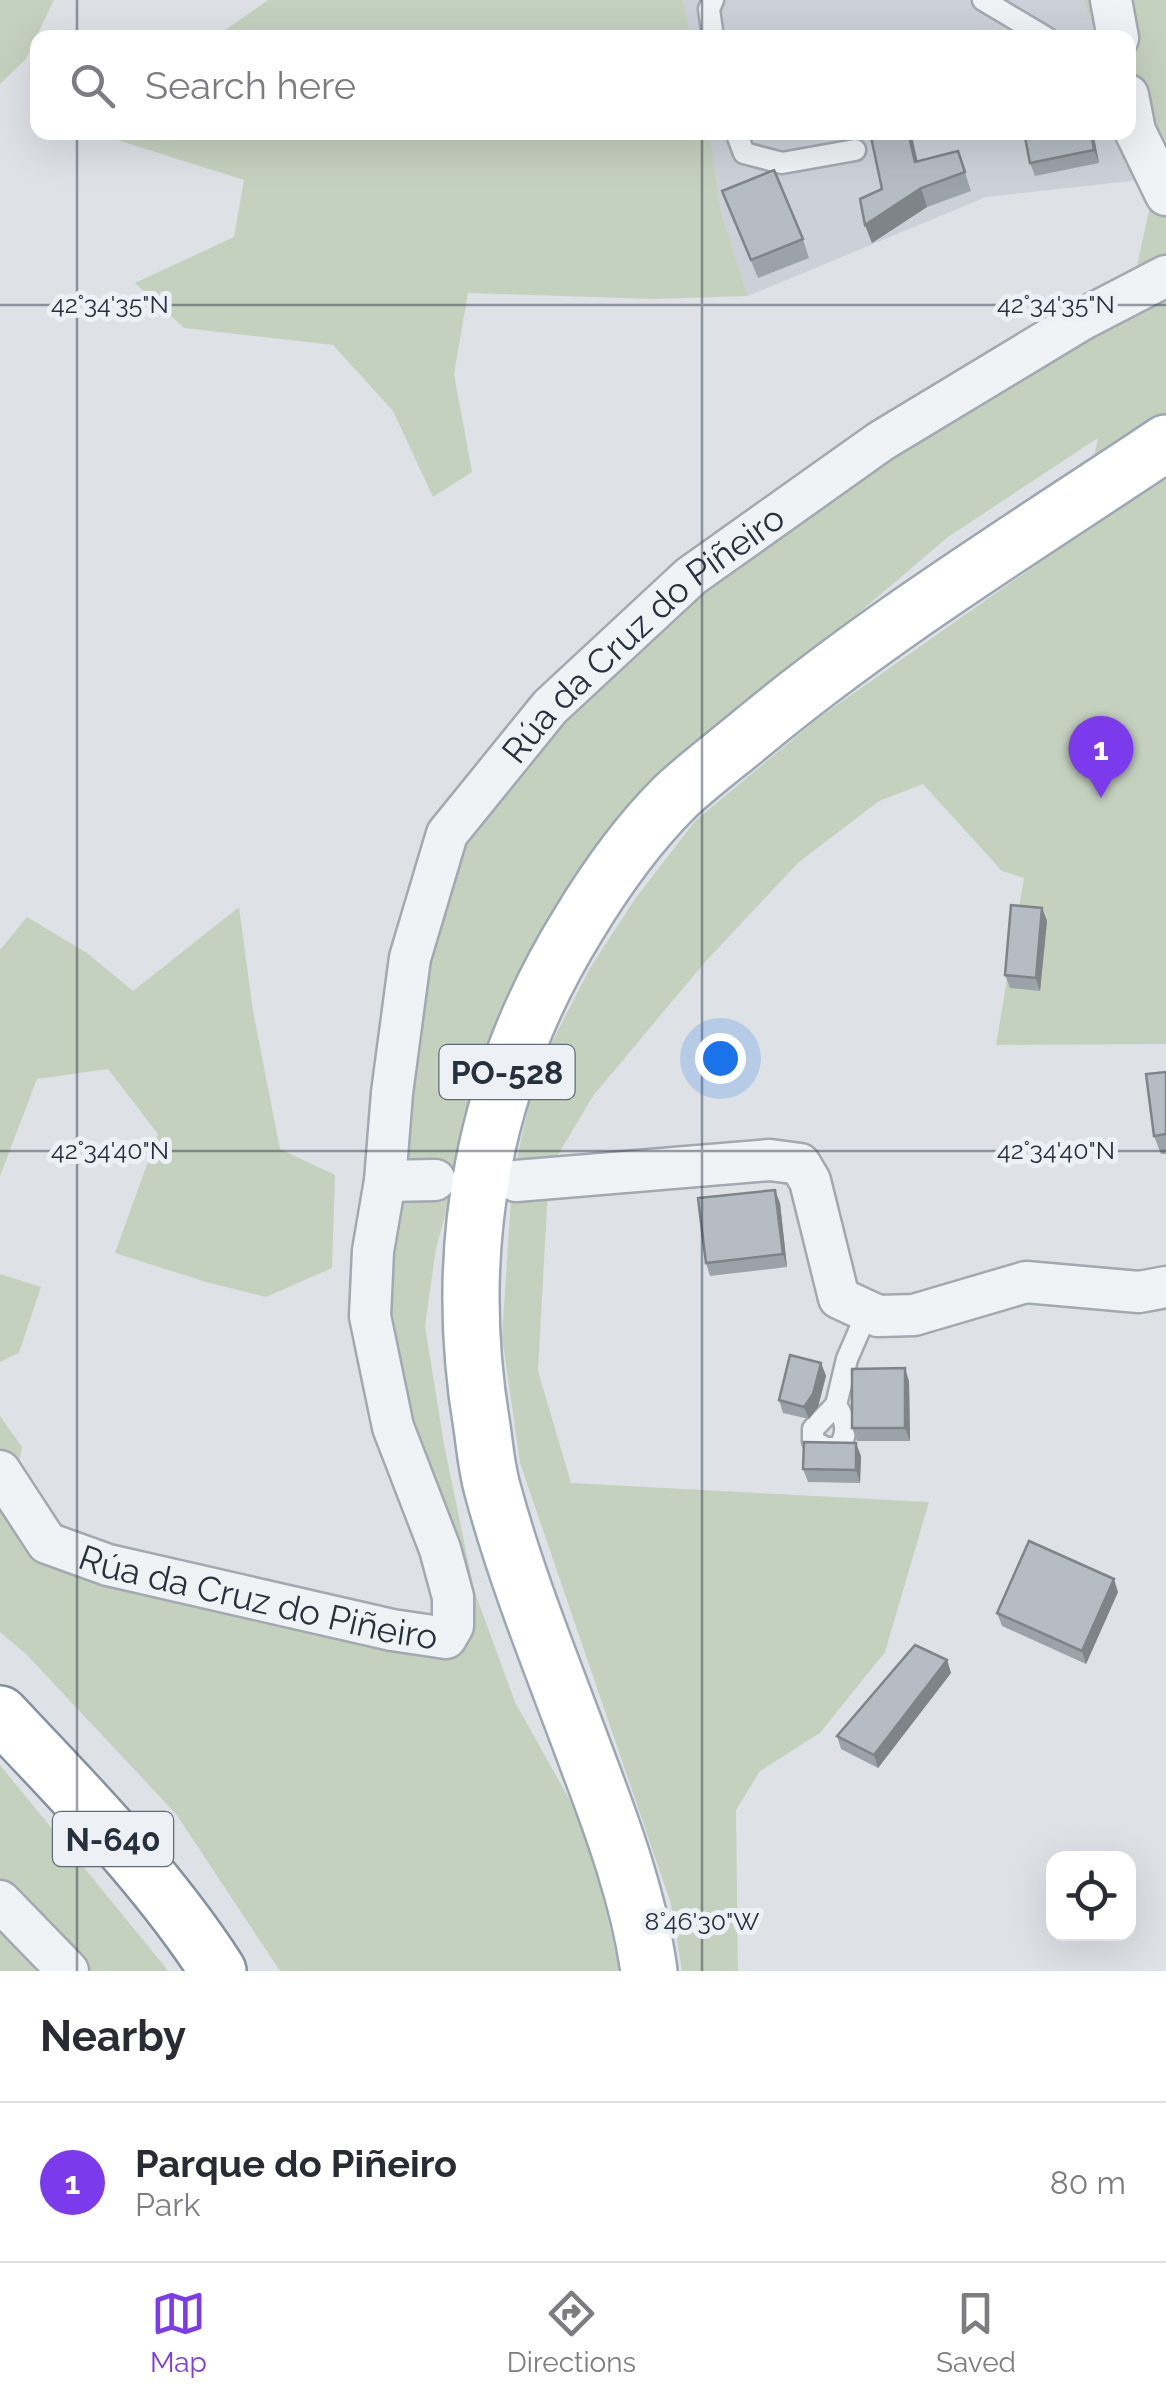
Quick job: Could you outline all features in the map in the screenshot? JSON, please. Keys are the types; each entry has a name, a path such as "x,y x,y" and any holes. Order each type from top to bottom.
{"main road":[{"name":"PO-528","path":"649,1971 645,1939 612,1826 536,1622 492,1489 476,1392 470,1292 477,1192 494,1114 516,1044 560,953 608,874 674,798 800,693 1166,442"},
{"name":"N-640","path":"0,1714 80,1798 200,1942 218,1971"}],"street":[{"path":"1111,0 1117,30"},
{"path":"1136,133 1166,196"},
{"name":"Rúa da Cruz do Piñeiro","path":"0,1471 47,1542 62,1548 127,1570 392,1630 446,1638 453,1626 450,1586 440,1549 393,1427 370,1316 373,1251 385,1181 410,958 447,834 550,707 692,576 881,440 1083,319 1166,276"},
{"path":"516,1181 770,1160 800,1164 810,1181 839,1298 878,1316 914,1315 1026,1282 1139,1292 1166,1286"},
{"path":"385,1181 435,1180"},
{"path":"0,1902 68,1971"}],"lane":[{"path":"712,30 713,0"},
{"path":"983,0 1034,30"},
{"path":"739,140 744,153 782,164 855,150"},
{"path":"836,1405 847,1359 864,1322 878,1316"}],"shaded area":[{"path":"683,0 1115,0 1122,30 689,30"},
{"path":"711,140 1133,140 1157,178 986,197 748,296 721,212"}],"green space":[{"path":"0,0 54,0 40,30 30,30 26,59 0,84"},
{"path":"268,0 683,0 689,30 225,30"},
{"path":"1083,0 1166,0 1166,1044 996,1045 1024,878 1002,871 923,784 879,801 799,862 705,962 593,1096 549,1170 538,1371 571,1483 929,1502 885,1652 820,1733 760,1771 736,1810 738,1971 682,1971 671,1904 520,1463 502,1337 512,1182 535,1075 590,968 635,899 695,821 817,719 1077,536 1098,438 948,537 713,737 469,1131 436,1248 425,1326 444,1444 474,1590 515,1702 587,1831 620,1971 280,1971 176,1814 27,1655 0,1632 0,1416 22,1447 14,1492 47,1543 446,1638 370,1316 410,958 481,773 881,441 1129,303 1156,178 1136,128 1136,30 1096,30"},
{"path":"117,140 711,140 721,212 748,296 653,299 468,293 454,374 472,472 433,497 393,411 333,345 184,328 135,283 234,237 244,180"},
{"path":"239,907 253,1011 280,1149 335,1175 332,1268 266,1297 115,1253 158,1134 108,1069 37,1079 0,1176 0,950 27,917 87,953 133,991"},
{"path":"0,1274 41,1287 19,1353 0,1362"},
{"path":"0,1765 166,1968 167,1971 0,1971"}],"building":[{"path":"872,140 910,140 915,162 958,151 965,172 921,188 865,225 860,199 882,189"},
{"path":"1026,140 1092,140 1094,150 1030,163"},
{"path":"774,170 803,239 751,260 722,191"},
{"path":"1011,905 1042,908 1036,978 1005,975"},
{"path":"1166,1072 1166,1134 1154,1136 1146,1074"},
{"path":"775,1190 783,1254 706,1263 698,1198"},
{"path":"790,1355 821,1363 813,1394 804,1407 779,1400"},
{"path":"905,1368 905,1428 852,1428 852,1369"},
{"path":"804,1442 856,1443 856,1470 803,1469"},
{"path":"1029,1541 1114,1579 1082,1651 997,1613"},
{"path":"915,1645 947,1660 874,1755 837,1736"}],"place":[{"name":"Parque do Piñeiro","path":"1101,798"}]}
